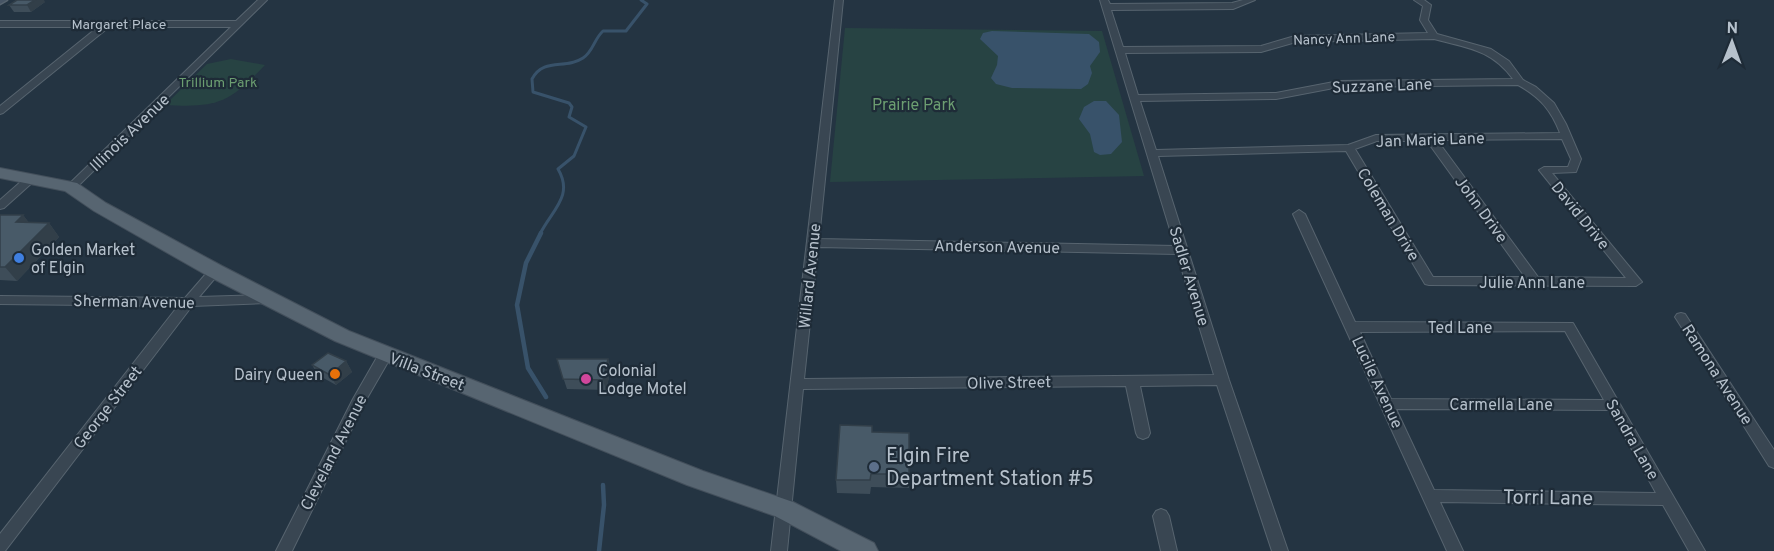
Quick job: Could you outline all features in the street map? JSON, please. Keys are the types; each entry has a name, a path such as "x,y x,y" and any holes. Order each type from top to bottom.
{"main road":[{"name":"Villa Street","path":"0,173 71,187 100,207 267,299 385,355 695,478 784,510 865,551"}],"street":[{"name":"Illinois Avenue","path":"71,187 263,0"},
{"name":"Willard Avenue","path":"779,551 839,0"},
{"path":"1105,4 1233,6 1251,0"},
{"path":"1418,0 1428,5 1424,20 1434,36"},
{"name":"Sadler Avenue","path":"1105,4 1222,380 1280,551"},
{"name":"Margaret Place","path":"0,24 238,24"},
{"path":"0,111 107,24"},
{"name":"Nancy Ann Lane","path":"1118,50 1261,49 1295,39 1434,36 1488,51 1506,63 1520,82"},
{"path":"1520,82 1540,91 1555,109 1565,136"},
{"name":"Suzzane Lane","path":"1134,98 1276,96 1339,84 1520,82"},
{"name":"John Drive","path":"1429,136 1535,282"},
{"name":"Jan Marie Lane","path":"1152,153 1349,148 1376,138 1565,136"},
{"name":"David Drive","path":"1565,136 1576,159 1572,170 1544,170 1636,282"},
{"name":"Coleman Drive","path":"1349,148 1429,281"},
{"path":"0,206 29,180"},
{"name":"Lucile Avenue","path":"1299,214 1389,404 1455,551"},
{"name":"Anderson Avenue","path":"813,243 1181,250"},
{"name":"George Street","path":"0,546 188,302 215,271"},
{"name":"Julie Ann Lane","path":"1429,281 1636,282"},
{"name":"Sherman Avenue","path":"0,300 188,302 267,299"},
{"name":"Ramona Avenue","path":"1681,317 1774,462"},
{"name":"Ted Lane","path":"1352,327 1569,327"},
{"name":"Sandra Lane","path":"1569,327 1697,551"},
{"name":"Cleveland Avenue","path":"284,551 360,399 385,355"},
{"name":"Olive Street","path":"797,384 1222,380"},
{"path":"1132,381 1143,433"},
{"name":"Carmella Lane","path":"1389,404 1613,405"},
{"name":"Torri Lane","path":"1430,496 1667,499"},
{"path":"1161,516 1169,551"}],"green space":[{"name":"Prairie Park","path":"845,28 1102,31 1144,176 830,182"},
{"name":"Trillium Park","path":"231,59 265,65 242,88 221,100 210,104 165,105 207,64"}],"water":[{"path":"992,31 1089,34 1099,42 1100,52 1090,66 1092,73 1088,84 1081,89 1012,88 996,84 991,78 998,56 980,39 983,33"},
{"path":"1094,101 1106,101 1119,115 1122,142 1111,154 1100,155 1094,152 1090,134 1079,119 1084,107"}],"building":[{"path":"17,0 35,0 27,5 9,5"},
{"path":"0,215 23,215 16,222 49,223 5,267 0,267"},
{"path":"328,353 346,361 330,375 312,365"},
{"path":"557,359 608,359 603,380 563,379"},
{"name":"Elgin Fire Department Station #5","path":"840,425 872,426 872,432 909,433 909,474 871,474 870,480 836,480"}],"waterway":[{"path":"540,234 560,203 564,187 558,169 574,156 586,127 569,117 572,107 569,103 533,92 532,79 542,68 583,58 603,31 626,31 647,4 641,0"},
{"path":"541,233 526,263 517,305 528,368 546,397"},
{"path":"599,551 604,505 603,485"}],"place":[{"name":"Golden Market of Elgin","path":"19,258"},
{"name":"Dairy Queen","path":"335,374"},
{"name":"Colonial Lodge Motel","path":"586,379"},
{"name":"Elgin Fire Department Station #5","path":"874,467"}]}
